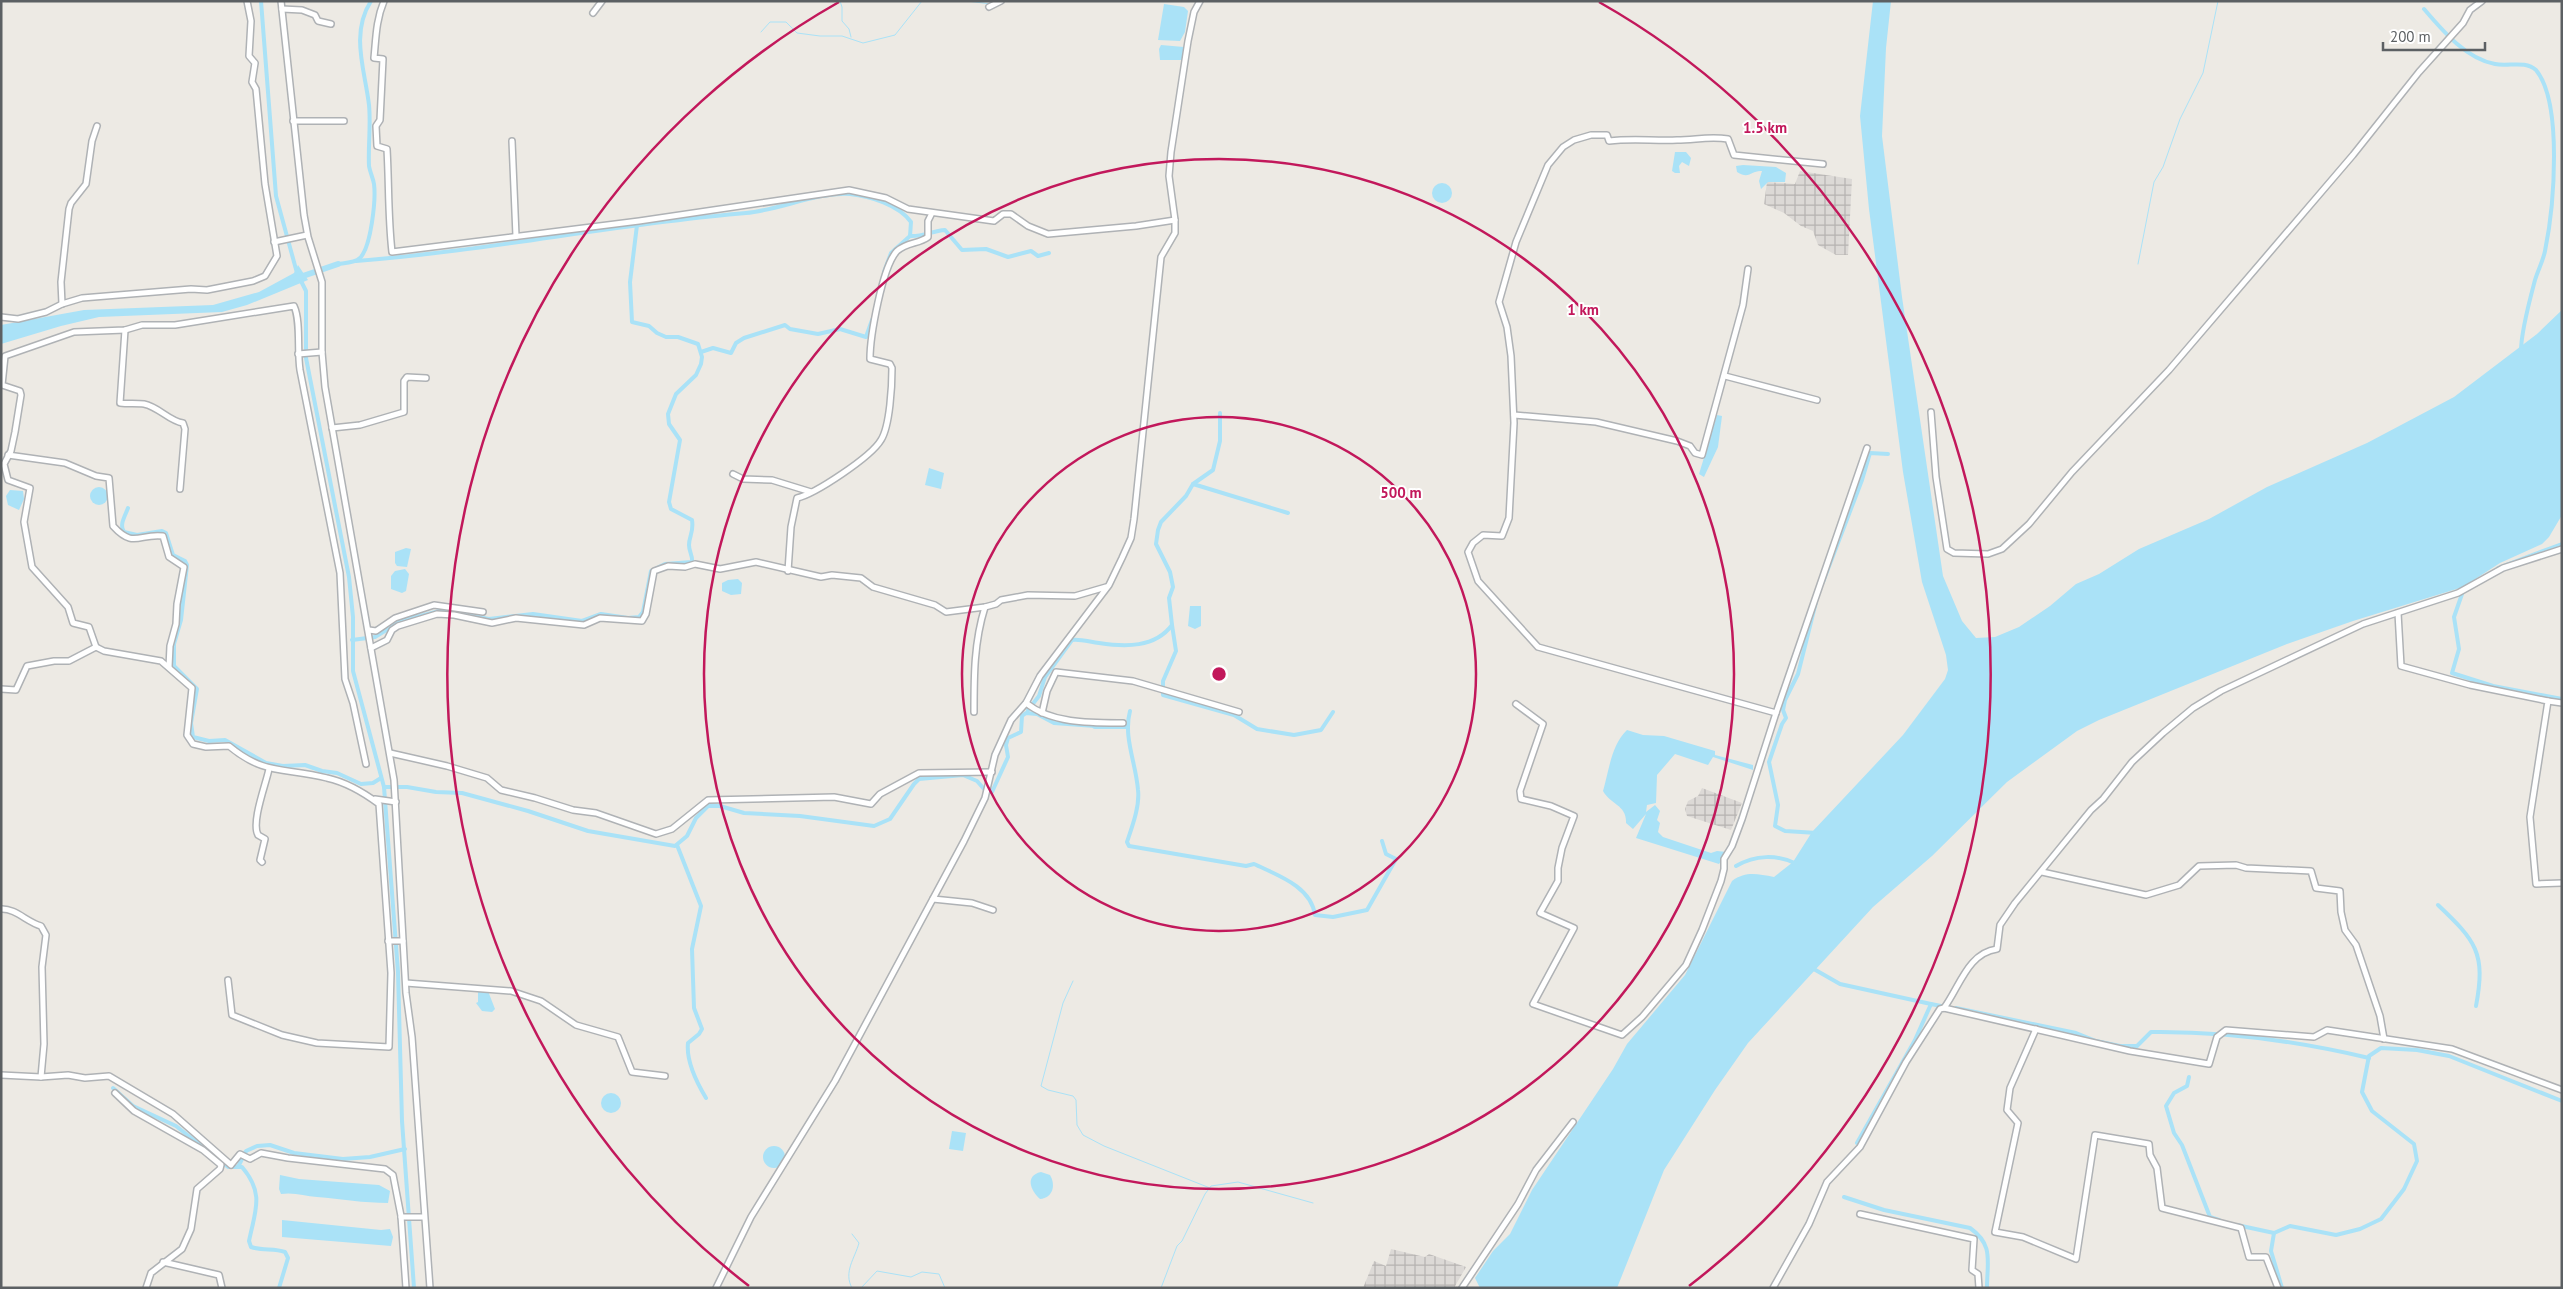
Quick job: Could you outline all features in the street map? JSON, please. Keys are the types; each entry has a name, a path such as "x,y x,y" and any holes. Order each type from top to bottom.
{"street":[{"path":"1,317 18,319 46,312 62,304 104,295 208,290 253,281 265,276 270,270 272,262 277,259 277,241 264,175 256,89 252,82 255,63 249,56 251,20 247,1"},
{"path":"281,1 293,121 308,235 322,282 322,352 332,428 369,630 396,794 403,940 430,1288"},
{"path":"384,1 377,19 374,58 383,59 380,120 376,126 376,146 387,149 388,210 392,252 686,214 849,190 886,198 908,209 932,214 994,221 1003,214 1011,214 1028,226 1048,234 1136,226 1175,220"},
{"path":"593,14 602,1"},
{"path":"989,7 1001,1"},
{"path":"716,1288 751,1218 835,1081 882,990 933,899 985,798 995,754 1011,720 1026,703 1040,676 1109,585 1131,538 1161,257 1175,233 1169,176 1171,152 1188,41 1194,12 1200,1"},
{"path":"1931,412 1936,477 1947,549 1954,553 1988,554 2002,549 2029,524 2072,472 2169,370 2343,167 2419,72 2463,23 2470,10 2482,1"},
{"path":"282,9 308,12 315,15 318,22 331,24"},
{"path":"293,121 344,121"},
{"path":"62,304 61,282 69,209 71,203 86,184 92,141 97,126"},
{"path":"1776,713 1538,647 1478,581 1468,552 1473,543 1483,535 1502,536 1509,518 1514,415 1511,356 1507,327 1500,302 1528,211 1548,165 1563,147 1574,140 1607,134 1609,141 1628,139 1674,141 1714,136 1728,138 1734,155 1823,164"},
{"path":"512,141 516,236"},
{"path":"788,571 791,527 797,498 818,490 869,453 882,439 889,416 888,401 892,368 890,364 870,359 873,327 893,257 909,243 924,240 928,237 928,221 932,214"},
{"path":"277,241 308,235"},
{"path":"1514,415 1596,422 1677,441 1690,446 1695,453 1702,455 1743,305 1748,269"},
{"path":"366,764 353,702 344,679 340,572 298,354 298,320 294,306 175,325 142,325 125,330 74,332 3,356 2,385 20,391 21,395 15,432 4,464 8,480 30,488 24,522 32,567 68,607 73,623 89,627 96,647 104,651 156,659 169,667 193,690 187,725 187,735 190,742 200,746 229,746 243,757 269,769 326,778 341,782 374,799 396,802"},
{"path":"125,330 120,403 145,404 165,414 174,422 183,423 185,429 180,489"},
{"path":"298,354 322,352"},
{"path":"1725,376 1817,400"},
{"path":"332,428 360,425 404,412 404,381 407,377 426,378"},
{"path":"1516,704 1543,724 1520,791 1521,800 1551,806 1574,816 1562,848 1558,868 1558,881 1540,913 1574,928 1533,1004 1622,1035 1642,1017 1655,999 1680,973 1690,956 1720,881 1724,869 1724,859 1732,846 1742,819 1776,713 1867,448"},
{"path":"8,455 65,463 96,476 109,478 113,526 118,532 125,538 131,539 163,536 169,557 184,567 177,604 176,624 170,646 169,667"},
{"path":"733,474 743,480 772,480 811,492"},
{"path":"1773,1288 1809,1224 1827,1182 1860,1147 1923,1034 1940,1009 1944,1008 1956,991 1971,962 1984,951 1997,949 2000,925 2132,762 2193,708 2221,691 2363,624 2458,593 2473,587 2503,568 2562,549"},
{"path":"371,648 387,640 392,630 398,626 437,614 454,615 492,623 516,618 584,624 600,618 642,620 646,614 654,571 668,566 685,567 695,564 720,569 756,562 788,571 821,577 832,575 861,578 873,587 936,605 946,612 985,607 996,604 1001,600 1028,595 1075,596 1098,591 1109,585"},
{"path":"369,630 376,631 395,618 434,605 484,612"},
{"path":"974,712 974,657 978,626 985,607"},
{"path":"2398,613 2401,666 2470,685 2562,703"},
{"path":"1,689 16,690 28,666 54,661 69,661 96,647"},
{"path":"1042,713 1047,691 1056,672 1133,681 1238,712"},
{"path":"2548,701 2530,817 2536,884 2562,883"},
{"path":"1026,703 1042,713 1083,724 1123,724"},
{"path":"390,753 441,764 487,778 501,790 573,810 596,813 656,834 672,829 708,800 834,797 871,804 880,794 919,772 992,772"},
{"path":"262,862 260,860 265,839 258,835 256,829 258,803 269,769"},
{"path":"228,980 232,1015 282,1035 318,1043 389,1047 391,983 378,804 374,799"},
{"path":"2042,872 2146,895 2179,884 2199,866 2236,866 2311,871 2316,888 2340,891 2341,912 2345,930 2356,946 2380,1016 2384,1039"},
{"path":"933,899 972,903 993,910"},
{"path":"1,909 13,911 26,920 41,926 46,935 42,966 44,1044 41,1078"},
{"path":"388,941 403,940"},
{"path":"406,983 460,989 497,989 540,1001 576,1026 618,1037 632,1072 665,1076"},
{"path":"1944,1008 2130,1051 2209,1064 2217,1037 2226,1030 2314,1037 2327,1030 2452,1048 2562,1090"},
{"path":"2036,1028 2010,1088 2007,1110 2018,1123 1995,1232 2023,1237 2076,1259 2095,1135 2149,1144 2150,1155 2157,1168 2162,1208 2190,1217 2241,1228 2249,1257 2266,1257 2278,1288"},
{"path":"1,1075 41,1078 68,1075 85,1078 109,1076 173,1114 231,1165 240,1154 250,1159 261,1153 288,1158 385,1169 393,1175 402,1217 406,1288"},
{"path":"115,1093 134,1111 203,1150 221,1164 220,1169 197,1189 191,1229 182,1250 163,1262 151,1273 146,1288"},
{"path":"1462,1288 1518,1204 1536,1170 1573,1122"},
{"path":"1860,1214 1974,1239 1972,1270 1978,1274 1979,1288"},
{"path":"402,1217 424,1217"},
{"path":"163,1262 219,1275 222,1288"}],"shaded area":[{"path":"1800,171 1852,179 1848,255 1836,255 1818,245 1813,231 1801,226 1784,213 1764,204 1767,182 1795,184"},
{"path":"1702,788 1742,803 1731,830 1687,816 1685,809 1688,801 1698,796"},
{"path":"1391,1249 1425,1257 1429,1254 1466,1267 1454,1288 1363,1288 1374,1261 1386,1266"}],"water":[{"path":"1873,1 1891,1 1886,48 1882,136 1902,297 1943,576 1962,621 1976,638 1995,637 2019,627 2050,606 2076,584 2099,574 2139,549 2209,519 2267,487 2367,443 2454,397 2537,334 2562,310 2562,515 2549,537 2542,544 2500,563 2463,587 2353,621 2287,644 2099,720 2077,731 2007,782 1932,856 1873,907 1748,1043 1715,1090 1664,1170 1617,1288 1480,1288 1475,1278 1493,1251 1510,1234 1532,1190 1613,1069 1627,1044 1685,975 1732,881 1742,876 1757,874 1774,877 1793,862 1812,832 1903,735 1945,679 1948,670 1946,655 1922,582 1903,472 1869,209 1860,116"},
{"path":"1164,4 1184,7 1188,11 1185,32 1180,41 1158,40"},
{"path":"1161,45 1184,47 1182,60 1160,60 1159,49"},
{"path":"1675,152 1686,152 1691,158 1689,166 1682,162 1679,166 1680,173 1672,171"},
{"path":"1736,166 1776,167 1786,173 1785,182 1768,182 1761,189 1759,181 1762,171 1748,175 1737,172"},
{"path":"1438,183 1446,183 1452,189 1452,197 1446,203 1438,203 1432,197 1432,189"},
{"path":"298,265 308,280 247,305 222,312 99,317 1,344 1,325 84,310 213,305 259,292 294,273"},
{"path":"1717,415 1722,416 1718,447 1704,477 1699,474"},
{"path":"929,468 944,473 941,489 925,485"},
{"path":"99,487 105,490 108,496 105,502 99,505 93,502 90,496 93,490"},
{"path":"10,490 23,491 24,499 19,510 8,505 6,496"},
{"path":"406,548 411,549 407,567 397,566 395,563 395,552"},
{"path":"405,569 409,574 406,591 402,593 391,589 391,576 395,571"},
{"path":"738,579 742,583 741,594 731,595 722,591 722,583"},
{"path":"1190,606 1201,606 1201,626 1195,629 1188,626"},
{"path":"1627,730 1643,735 1664,736 1715,751 1715,755 1753,765 1753,770 1713,757 1708,765 1675,754 1657,775 1656,803 1647,805 1646,812 1655,805 1660,811 1657,820 1660,823 1658,832 1663,837 1711,853 1717,851 1727,852 1719,864 1636,838 1646,814 1633,829 1626,823 1624,812 1606,796 1603,791 1614,751 1617,743"},
{"path":"480,990 488,991 495,1009 492,1012 482,1011 476,1003 478,1002 478,992"},
{"path":"611,1093 618,1096 621,1103 618,1110 611,1113 604,1110 601,1103 604,1096"},
{"path":"952,1131 966,1133 963,1151 949,1149"},
{"path":"774,1146 782,1149 785,1157 782,1165 774,1168 766,1165 763,1157 766,1149"},
{"path":"1041,1172 1050,1175 1053,1187 1048,1196 1040,1199 1032,1188 1031,1180 1032,1177"},
{"path":"280,1175 299,1179 379,1185 390,1191 388,1203 281,1194 279,1189"},
{"path":"282,1220 381,1230 390,1229 393,1237 391,1246 282,1237"}],"waterway":[{"path":"261,1 276,196 297,273"},
{"path":"338,264 350,263 360,258 370,234 373,212 374,184 369,166 369,105 362,65 360,39 361,26 371,1"},
{"path":"840,1 842,21 849,29 851,37"},
{"path":"761,32 770,22 786,22 797,33 842,36 863,43 895,35 922,1"},
{"path":"967,1 991,4"},
{"path":"2138,264 2154,182 2163,167 2180,119 2203,73 2218,1"},
{"path":"2424,9 2455,42 2474,56 2500,65 2522,64 2532,67 2545,85 2553,130 2554,156 2551,209 2545,251 2528,306 2522,334 2521,351"},
{"path":"356,261 405,257 648,224 746,213 811,198 850,194 884,202 906,216 911,222 910,236 891,253 884,272"},
{"path":"352,640 375,637 401,621 443,610 489,619 533,614 582,621 601,614 628,618 639,617 643,612 651,571 665,564 692,562 689,545 692,520 671,509 669,502 680,440 669,424 668,414 676,394 696,375 702,357 698,344 678,337 666,337 657,333 649,326 632,322 630,282 637,225"},
{"path":"910,236 919,236 945,230 962,250 986,249 1008,257 1031,251 1038,256 1049,253"},
{"path":"297,278 338,264"},
{"path":"300,279 306,291 306,358 349,577 353,617 353,671 384,787 398,972 402,1121 414,1288"},
{"path":"701,352 713,348 731,353 736,343 744,338 785,325 790,329 818,334 840,329 866,337 872,320"},
{"path":"1220,413 1220,441 1213,470 1193,484 1288,513"},
{"path":"1823,582 1862,480 1870,453 1888,454"},
{"path":"1028,710 1039,696 1045,677 1072,640 1119,645 1139,644 1157,638 1172,625 1169,598 1173,587 1170,572 1156,544 1158,530 1161,522 1186,496 1193,484"},
{"path":"128,508 122,523 124,532 137,535 162,531 166,533 173,555 185,561 187,565 181,620 174,644 174,666 197,689 191,723 193,737 209,741 225,740 266,763 283,766 305,765 322,771 337,773 361,784 373,783 381,778"},
{"path":"2498,568 2562,544"},
{"path":"2462,594 2454,617 2459,649 2452,673 2493,686 2562,699"},
{"path":"1816,602 1798,674 1785,700 1783,710 1786,718 1782,724 1769,762 1778,805 1775,826 1785,831 1817,833"},
{"path":"1172,625 1176,651 1163,681 1163,695 1234,715 1257,729 1294,735 1321,730 1333,712"},
{"path":"1130,711 1128,731 1137,780 1138,803 1127,842 1129,846 1246,866 1254,864 1282,877 1300,889 1307,896 1315,915 1333,917 1367,910 1396,859 1386,854 1382,841"},
{"path":"384,787 407,787 436,792 462,793 528,811 588,831 675,846 687,836 696,818 708,806 720,806 744,813 800,816 874,826 890,819 919,779 963,775 977,781 984,789 992,792 1008,757 1006,745 1008,738 1021,732 1022,716 1026,713 1037,714 1054,723 1095,726"},
{"path":"1095,726 1127,726"},
{"path":"677,845 701,906 692,949 694,1008 702,1029 688,1043 688,1050 693,1072 706,1098"},
{"path":"1736,866 1743,862 1766,857 1774,857 1797,864"},
{"path":"2438,905 2461,929 2475,949 2480,973 2476,1006"},
{"path":"1812,968 1840,984 1931,1004"},
{"path":"1073,981 1063,1003 1041,1086 1048,1090 1073,1096 1076,1100 1077,1125 1083,1135 1104,1146 1210,1188"},
{"path":"1857,1143 1915,1040 1931,1004 1946,1007"},
{"path":"1956,1008 2076,1033 2096,1041 2120,1046 2137,1046 2151,1032 2206,1033 2288,1042 2369,1058"},
{"path":"2282,1288 2271,1251 2274,1233 2290,1226 2336,1235 2360,1229 2381,1219 2404,1189 2417,1161 2414,1144 2372,1111 2362,1092 2369,1056 2381,1048 2417,1050 2449,1056 2562,1101"},
{"path":"2189,1077 2187,1086 2174,1093 2166,1106 2174,1133 2182,1145 2210,1217 2219,1220"},
{"path":"113,1088 133,1106 176,1126 228,1167 242,1167 254,1186 256,1194 255,1212 249,1241 251,1247 285,1252 288,1258 279,1288"},
{"path":"238,1167 246,1151 257,1146 270,1145 294,1153 343,1159 370,1157 405,1149"},
{"path":"1161,1288 1177,1246 1182,1241 1205,1194 1211,1186 1238,1182 1313,1203"},
{"path":"1844,1197 1884,1210 1970,1228 1983,1241 1988,1254 1987,1288"},
{"path":"2237,1225 2274,1233"},
{"path":"852,1234 859,1243 849,1271 852,1288"},
{"path":"861,1288 877,1271 911,1277 922,1272 939,1274 945,1288"}]}
